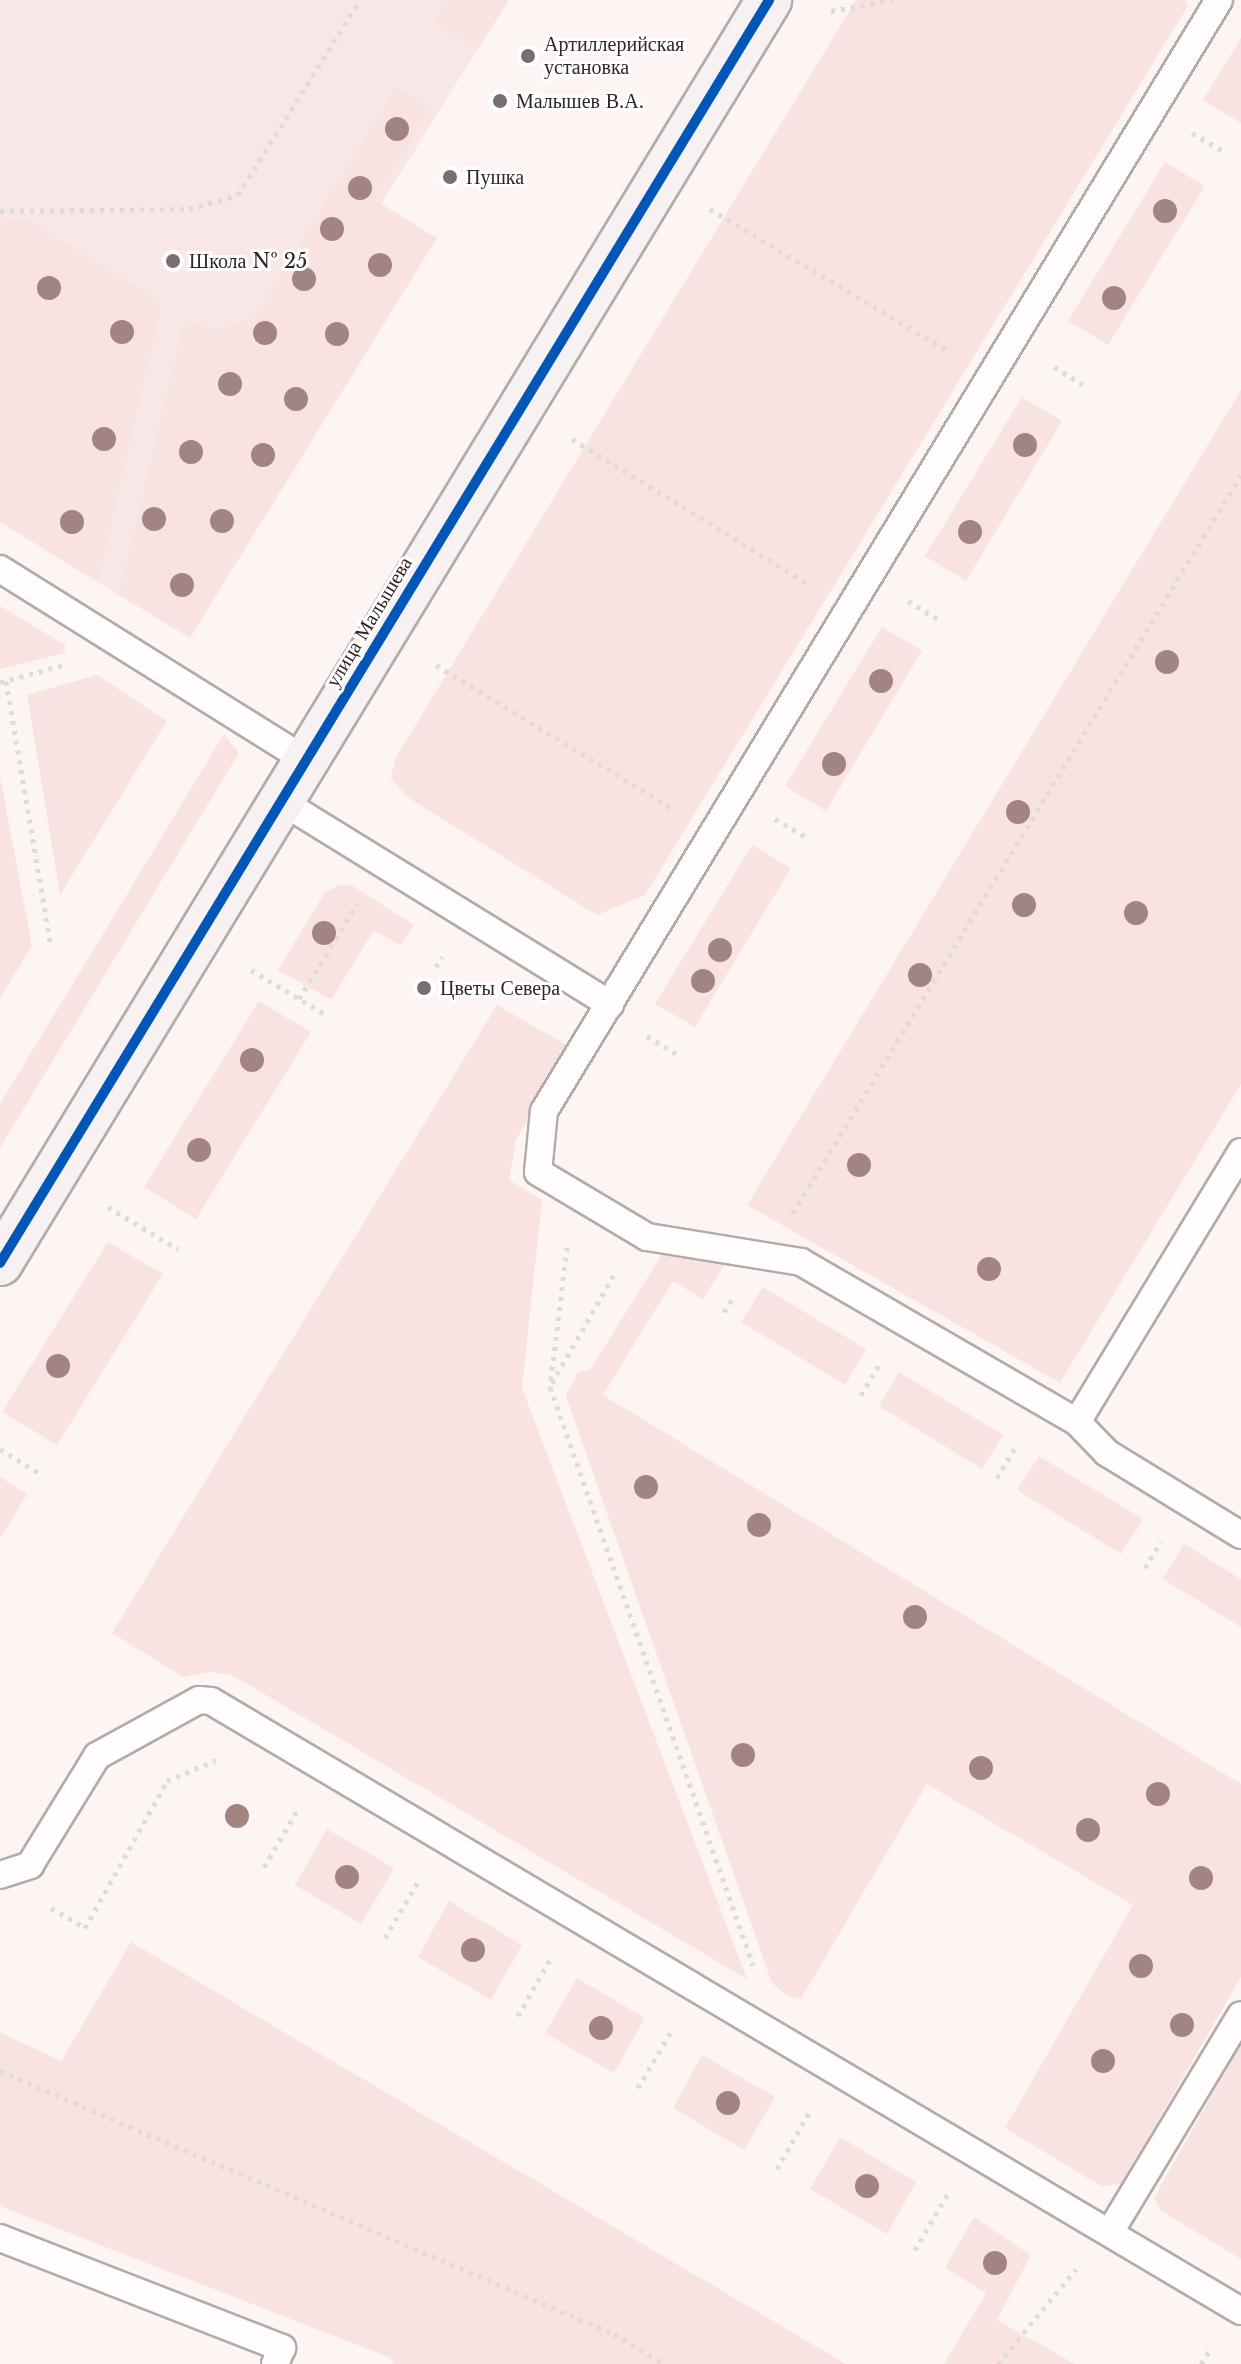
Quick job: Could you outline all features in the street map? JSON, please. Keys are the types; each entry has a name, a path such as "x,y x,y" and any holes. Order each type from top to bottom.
{"street":[{"name":"улица Малышева","path":"0,1263 769,0"}],"lane":[{"path":"1219,0 544,1111 538,1172 639,1232 801,1262 1077,1422 1107,1453 1241,1535"},
{"path":"0,569 307,761"},
{"path":"281,801 610,1004"},
{"path":"1077,1422 1241,1152"},
{"path":"0,1875 30,1865 97,1756 206,1699 1241,2311"},
{"path":"1110,2232 1241,2015"},
{"path":"0,2238 282,2348 275,2364"}],"path":[{"path":"0,211 189,209 238,195 360,0"},
{"path":"831,11 892,0"},
{"path":"1186,130 1226,153"},
{"path":"710,209 991,376"},
{"path":"1045,362 1084,385"},
{"path":"572,439 850,609"},
{"path":"768,1255 1241,475"},
{"path":"902,598 941,621"},
{"path":"436,665 713,833"},
{"path":"6,681 51,946"},
{"path":"770,816 809,839"},
{"path":"299,999 364,893"},
{"path":"251,970 323,1013"},
{"path":"639,1031 677,1054"},
{"path":"574,1194 550,1387 777,2034"},
{"path":"108,1207 178,1249"},
{"path":"550,1387 639,1232"},
{"path":"861,1395 886,1354"},
{"path":"997,1478 1022,1437"},
{"path":"0,1449 40,1474"},
{"path":"1145,1568 1169,1527"},
{"path":"48,1906 85,1928 167,1781 192,1767 219,1760 231,1763"},
{"path":"264,1867 303,1802"},
{"path":"385,1938 423,1873"},
{"path":"518,2016 554,1951"},
{"path":"638,2088 676,2023"},
{"path":"0,2071 614,2334 664,2364"},
{"path":"777,2169 814,2105"},
{"path":"915,2250 952,2187"},
{"path":"998,2364 1081,2263 1068,2255"},
{"path":"1201,2335 1227,2352"},
{"path":"1201,2364 1214,2343"}],"shaded area":[{"name":"Школа № 25","path":"0,0 508,0 133,604 0,522"},
{"path":"448,0 509,0 478,49 434,23"},
{"path":"856,0 1185,0 1188,6 645,895 597,915 407,797 391,778 395,759"},
{"path":"1241,38 1241,123 1203,100"},
{"path":"396,87 431,109 375,200 437,238 190,638 119,595 184,321 217,330 243,322 264,302"},
{"path":"1165,162 1205,186 1108,345 1068,321"},
{"path":"0,218 28,220 162,302 98,582 0,522"},
{"path":"1241,390 1241,1084 1060,1383 747,1205"},
{"path":"1022,397 1062,421 966,581 925,556"},
{"path":"0,606 65,645 65,653 0,669"},
{"path":"882,627 922,651 826,811 785,786"},
{"path":"97,675 167,721 60,895 27,695"},
{"path":"224,734 239,753 0,1148 0,1104"},
{"path":"0,776 32,946 0,998"},
{"path":"752,845 791,868 695,1027 655,1004"},
{"path":"340,885 351,885 414,925 401,946 374,930 331,1000 278,970 325,892"},
{"path":"259,1001 311,1032 196,1219 144,1187"},
{"path":"497,1005 570,1047 516,1140 509,1180 542,1200 522,1388 747,1979 232,1675 210,1672 183,1677 112,1633"},
{"path":"108,1242 163,1274 57,1445 2,1412"},
{"path":"664,1251 728,1259 703,1299 673,1281 603,1395 1241,1784 1241,1977 1121,2184 1101,2186 1005,2128 1133,1905 927,1784 801,1999 786,1995 772,1983 566,1396 578,1372 590,1370"},
{"path":"763,1287 866,1349 845,1385 741,1322"},
{"path":"899,1372 1003,1435 982,1469 879,1406"},
{"path":"1039,1456 1143,1519 1121,1554 1017,1490"},
{"path":"0,1477 27,1494 0,1539"},
{"path":"1184,1544 1241,1579 1241,1627 1163,1579"},
{"path":"327,1829 394,1868 361,1924 295,1885"},
{"path":"449,1901 522,1945 491,2000 418,1957"},
{"path":"131,1942 846,2364 393,2364 391,2358 0,2206 0,2032 61,2061"},
{"path":"577,1978 645,2018 614,2073 545,2033"},
{"path":"1241,2043 1241,2259 1161,2211 1154,2198"},
{"path":"702,2055 775,2097 744,2150 673,2108"},
{"path":"840,2137 916,2182 887,2234 810,2189"},
{"path":"974,2217 1031,2255 997,2320 1075,2364 944,2364 986,2293 945,2268"}],"cycle path":[{"path":"0,1263 769,0"}],"place":[{"name":"Артиллерийская установка","path":"528,56"},
{"name":"Малышев В.А.","path":"500,101"},
{"name":"Пушка","path":"450,177"},
{"name":"Школа № 25","path":"173,261"},
{"name":"Цветы Севера","path":"424,988"}]}
